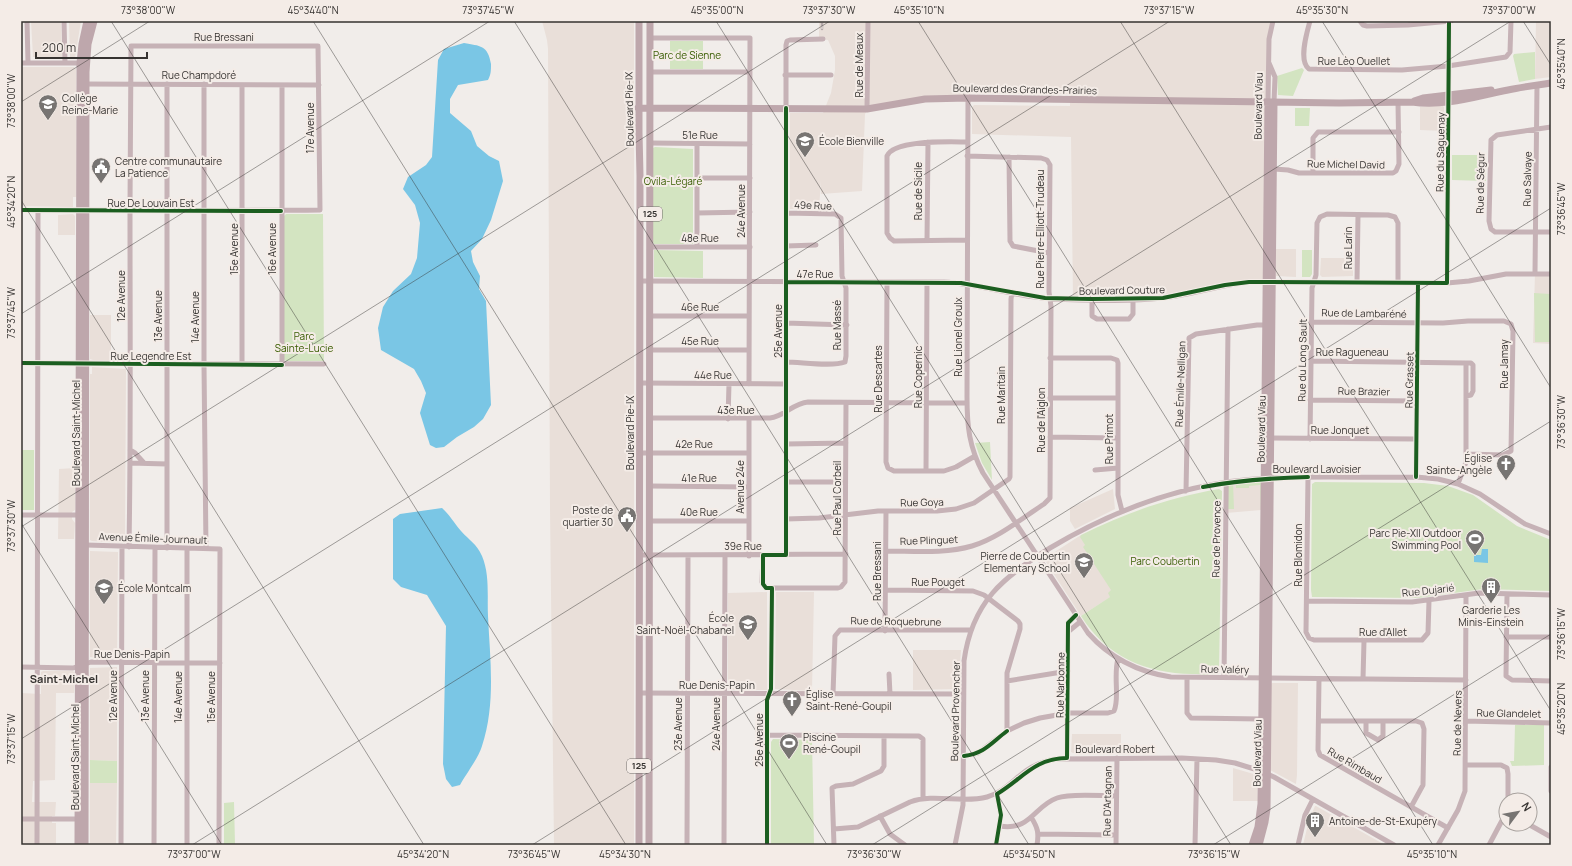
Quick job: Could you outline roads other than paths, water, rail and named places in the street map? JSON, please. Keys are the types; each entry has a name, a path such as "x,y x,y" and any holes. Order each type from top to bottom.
{"main road":[{"name":"Boulevard Saint-Michel","path":"83,84 80,63 87,21"},
{"name":"Boulevard Saint-Michel","path":"85,845 82,819 83,84 87,52 94,21"},
{"name":"Boulevard Pie-IX","path":"639,21 639,845"},
{"name":"Boulevard Pie-IX","path":"649,845 650,21"},
{"name":"Boulevard des Grandes-Prairies","path":"638,108 867,109 925,99 968,98 1271,102 1412,102 1424,104 1486,90 1507,90 1551,83"},
{"name":"Boulevard Viau","path":"1269,281 1274,169 1271,102"},
{"name":"Boulevard Viau","path":"1259,845 1265,822 1264,772 1271,102"},
{"name":"Boulevard Saint-Michel","path":"82,515 86,545 82,665"},
{"name":"Boulevard Viau","path":"1252,845 1260,817 1264,772 1261,720 1265,678"},
{"name":"Boulevard Saint-Michel","path":"78,845 82,819"}],"street":[{"path":"27,21 28,63"},
{"path":"64,21 65,63"},
{"name":"Rue de Meaux","path":"867,109 868,21"},
{"name":"Boulevard Viau","path":"1271,102 1275,77 1269,62 1269,39 1273,21"},
{"name":"Rue Lèo Ouellet","path":"1310,21 1304,43 1305,64 1309,69 1379,70 1448,66"},
{"path":"1360,21 1363,25 1367,26 1408,25 1450,21"},
{"name":"Rue du Saguenay","path":"1447,283 1448,66 1450,21"},
{"path":"1448,66 1509,55 1511,48 1511,21"},
{"name":"24e Avenue","path":"650,38 750,38 749,384"},
{"name":"25e Avenue","path":"786,555 786,43 792,39 823,40"},
{"name":"Rue Bressani","path":"131,46 318,46"},
{"name":"12e Avenue","path":"129,547 131,46"},
{"name":"17e Avenue","path":"318,46 320,210"},
{"path":"21,63 80,63"},
{"path":"650,72 750,72"},
{"path":"785,75 831,75"},
{"name":"Rue Champdoré","path":"83,84 319,85"},
{"name":"13e Avenue","path":"167,84 168,548"},
{"name":"14e Avenue","path":"204,84 204,365 206,549"},
{"name":"15e Avenue","path":"242,85 242,365"},
{"name":"16e Avenue","path":"282,85 282,365"},
{"name":"Rue Salvaye","path":"1535,274 1537,85"},
{"name":"Rue Lionel Groulx","path":"968,98 967,403 969,435 975,456 983,472 1037,556"},
{"name":"Rue Michel David","path":"1274,169 1288,170 1299,173 1393,173 1398,168 1398,103"},
{"path":"1536,129 1551,127"},
{"name":"Rue de Ségur","path":"1535,232 1495,232 1489,221 1491,140 1497,135 1536,129"},
{"path":"1313,173 1313,138 1318,132 1399,132"},
{"path":"967,240 894,241 890,238 887,233 887,156 890,151 896,148 928,142 968,142"},
{"name":"Rue de Sicile","path":"927,241 928,142"},
{"name":"51e Rue","path":"650,143 750,144"},
{"path":"697,144 697,247"},
{"path":"967,156 1010,157 1010,241 1013,246 1049,254"},
{"name":"Rue Pierre-Elliott-Trudeau","path":"1010,157 1041,158 1047,160 1050,168 1050,299"},
{"path":"697,178 750,178"},
{"name":"Rue De Louvain Est","path":"21,210 320,210"},
{"path":"37,845 38,210"},
{"path":"697,213 750,212"},
{"name":"49e Rue","path":"786,213 835,214 840,216"},
{"name":"Rue du Long Sault","path":"1310,439 1312,288 1316,275 1316,223 1320,217 1327,214 1388,215 1395,217 1397,220 1398,282"},
{"name":"Rue Larin","path":"1357,282 1358,215"},
{"name":"Rue Massé","path":"786,362 838,364 845,362 847,325 846,288 842,276 842,221 840,216"},
{"path":"1535,232 1551,232"},
{"path":"786,246 816,246"},
{"name":"48e Rue","path":"650,247 750,247"},
{"name":"Boulevard Couture","path":"844,282 927,282 967,284 1050,299 1092,300 1163,298 1237,283 1269,281 1447,283 1469,281 1506,274 1551,274"},
{"name":"47e Rue","path":"640,281 844,282"},
{"name":"Rue Descartes","path":"888,282 886,462 888,468 894,471 926,471"},
{"name":"Rue Copernic","path":"926,471 927,282"},
{"name":"Rue Grasset","path":"1416,478 1418,283"},
{"name":"Rue Maritain","path":"994,490 1010,477 1012,292"},
{"name":"Rue de l'Aiglon","path":"1015,523 1044,504 1050,498 1050,299"},
{"path":"1092,300 1092,314 1095,319 1127,319 1132,316 1133,299"},
{"name":"46e Rue","path":"650,316 749,316"},
{"name":"Rue Jamay","path":"1418,323 1504,321 1511,324 1511,451 1503,455 1466,454"},
{"name":"Rue de Lambaréné","path":"1311,322 1418,323"},
{"path":"786,323 847,325"},
{"name":"Rue Émile-Nelligan","path":"1186,491 1189,338 1196,334 1269,325"},
{"name":"Rue de Provence","path":"1224,678 1228,329"},
{"name":"45e Rue","path":"650,350 749,350"},
{"name":"Rue Primot","path":"1050,358 1111,358 1117,360 1118,500 1122,511"},
{"name":"Rue Ragueneau","path":"1311,361 1466,363 1466,454"},
{"name":"Rue Legendre Est","path":"21,363 204,365 324,364"},
{"name":"44e Rue","path":"640,384 786,384"},
{"path":"728,419 729,384"},
{"path":"1050,398 1118,398"},
{"name":"Rue Brazier","path":"1310,400 1417,401"},
{"name":"43e Rue","path":"650,418 774,418 795,405 804,402 967,403"},
{"name":"Rue Paul Corbeil","path":"772,588 838,588 845,582 846,403"},
{"name":"Avenue 24e","path":"749,419 749,556"},
{"path":"1050,437 1118,438"},
{"name":"Rue Jonquet","path":"1268,438 1416,439"},
{"path":"786,444 846,443"},
{"path":"130,450 135,453 144,464"},
{"name":"42e Rue","path":"640,453 749,453"},
{"path":"1458,484 1466,462 1466,454"},
{"path":"926,471 950,469 975,456"},
{"path":"130,463 167,464"},
{"path":"1095,470 1118,468"},
{"name":"Boulevard Lavoisier","path":"1037,556 1083,529 1122,511 1186,491 1226,483 1267,478 1308,477 1438,479 1458,484 1480,494 1525,524 1551,534"},
{"name":"Rue Blomidon","path":"1306,632 1308,477"},
{"path":"786,482 845,482"},
{"name":"41e Rue","path":"650,486 749,487"},
{"name":"Rue Goya","path":"846,515 886,511 937,511 956,509 974,503 994,490"},
{"name":"Rue Bressani","path":"885,631 886,511"},
{"path":"21,515 82,515"},
{"path":"786,518 819,518 846,515"},
{"name":"40e Rue","path":"649,521 749,521"},
{"name":"Rue Plinguet","path":"886,551 945,551 962,548 988,539 1015,523"},
{"name":"Avenue Émile-Journault","path":"86,545 220,549"},
{"name":"12e Avenue","path":"121,845 122,546"},
{"name":"13e Avenue","path":"154,845 155,548"},
{"name":"14e Avenue","path":"187,845 188,549"},
{"name":"15e Avenue","path":"219,845 220,549"},
{"name":"39e Rue","path":"639,555 749,556 846,554"},
{"name":"23e Avenue","path":"687,845 688,555"},
{"name":"24e Avenue","path":"724,845 725,555"},
{"path":"763,555 762,582 765,587 772,588"},
{"name":"Rue Valéry","path":"1037,556 1080,622 1094,640 1118,659 1148,673 1187,678 1466,680"},
{"name":"Boulevard Provencher","path":"955,845 961,818 963,799 964,657 971,630 978,614 988,598 1010,575 1037,556"},
{"name":"25e Avenue","path":"767,845 767,700 771,689 772,588"},
{"name":"Rue Pouget","path":"886,590 980,592 1020,624 1007,680"},
{"name":"Rue Dujarié","path":"1307,602 1429,601 1486,593 1551,595"},
{"path":"1507,594 1506,676 1510,679 1551,681"},
{"name":"Rue de Nevers","path":"1438,845 1464,797 1466,765 1466,595"},
{"name":"Rue d'Allet","path":"1306,632 1309,638 1314,640 1422,640 1428,633 1429,601"},
{"name":"Rue Narbonne","path":"1067,758 1068,622 1076,615"},
{"path":"1069,630 1080,622"},
{"name":"Rue de Roquebrune","path":"833,694 834,639 837,632 844,629 885,631 971,630"},
{"path":"1506,636 1551,637"},
{"path":"1364,641 1364,679"},
{"path":"964,756 982,751 1007,731 1024,723 1040,718 1068,713 1108,713 1114,711 1116,705 1116,668 1118,659"},
{"name":"Rue Denis-Papin","path":"21,668 74,668 91,662 220,663"},
{"path":"1007,731 1007,680 1068,671"},
{"path":"889,674 890,694"},
{"path":"1187,678 1187,713 1191,718 1261,720"},
{"name":"Rue Rimbaud","path":"1319,679 1318,750 1320,755 1448,828"},
{"name":"Rue Denis-Papin","path":"639,693 963,694"},
{"path":"1319,721 1416,721 1422,724 1424,729 1423,785 1411,807"},
{"path":"1366,721 1366,733 1378,740 1383,736 1383,721"},
{"name":"Rue Glandelet","path":"1466,721 1551,723"},
{"path":"767,735 919,736 923,739 923,798"},
{"path":"834,845 832,791 834,786 854,784 881,771 884,766 884,736"},
{"name":"Rue D'Artagnan","path":"1116,845 1117,758"},
{"name":"Boulevard Robert","path":"834,829 858,827 910,802 923,798 982,798 997,794 1038,764 1056,759 1197,759 1235,763 1264,772 1394,845"},
{"path":"1195,845 1197,759"},
{"path":"1466,765 1501,765 1507,768 1508,792"},
{"path":"1551,768 1551,790"},
{"path":"996,845 1000,826 1001,810 997,794"},
{"path":"1000,826 1015,827 1031,817 1048,803 1059,797 1116,796"},
{"path":"1298,845 1306,815 1313,799"},
{"path":"880,816 890,834 905,845"},
{"path":"1031,817 1037,826 1039,834 1037,845"},
{"path":"21,819 82,819"},
{"path":"1489,843 1498,827"},
{"path":"1538,830 1551,837"},
{"path":"1039,834 1116,835"}],"water":[{"path":"464,43 479,46 488,53 491,64 491,72 488,80 458,85 450,99 450,113 471,131 477,146 489,156 499,161 503,181 491,220 482,239 471,251 473,262 480,276 479,289 486,301 491,405 483,419 474,427 444,447 436,448 430,445 420,413 426,393 421,381 414,369 381,350 378,328 383,307 393,291 411,274 417,258 420,223 415,205 403,189 408,177 426,165 432,157 438,60 444,49"},
{"path":"442,508 461,531 473,542 485,563 488,586 491,665 491,698 482,746 460,785 452,787 446,779 443,764 446,626 427,595 401,587 393,579 393,519 400,514"},
{"path":"1482,549 1488,549 1488,563 1474,562 1474,555 1481,555"}],"railway":[{"path":"822,21 822,29"}],"place":[{"name":"Collège Reine-Marie","path":"48,121"},
{"name":"École Bienville","path":"805,158"},
{"name":"Centre communautaire La Patience","path":"101,184"},
{"name":"Église Sainte-Angèle","path":"1506,481"},
{"name":"Poste de quartier 30","path":"627,533"},
{"name":"Parc Pie-XII Outdoor Swimming Pool","path":"1475,556"},
{"name":"Pierre de Coubertin Elementary School","path":"1084,579"},
{"name":"Garderie Les Minis-Einstein","path":"1491,604"},
{"name":"École Montcalm","path":"104,605"},
{"name":"École Saint-Noël-Chabanel","path":"748,641"},
{"name":"Église Saint-René-Goupil","path":"792,717"},
{"name":"Piscine René-Goupil","path":"789,760"},
{"name":"Antoine-de-St-Exupéry","path":"1315,838"}],"district":[{"name":"Saint-Michel","path":"64,679"}],"park label":[{"name":"Parc de Sienne","path":"687,55"},
{"name":"Ovila-Légaré","path":"673,181"},
{"name":"Parc Sainte-Lucie","path":"304,342"},
{"name":"Parc Coubertin","path":"1165,561"}]}
